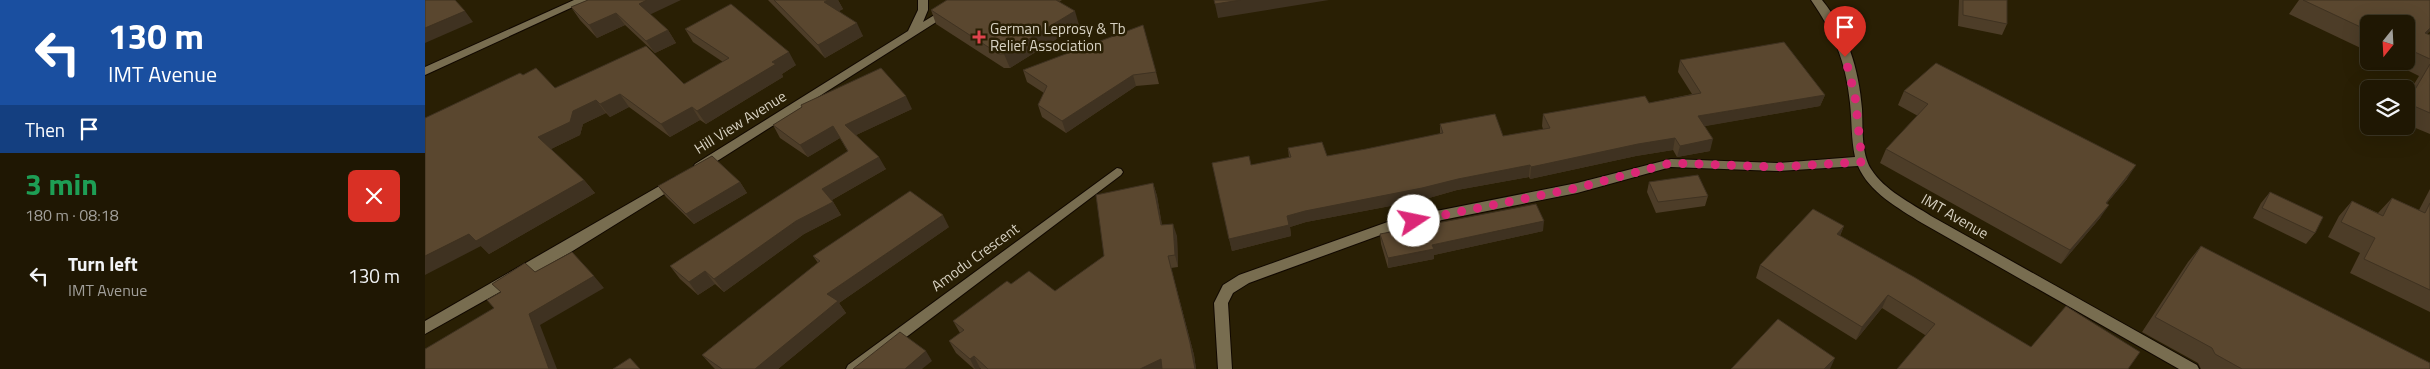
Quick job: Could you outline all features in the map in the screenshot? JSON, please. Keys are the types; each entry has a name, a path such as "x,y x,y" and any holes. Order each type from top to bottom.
{"street":[{"path":"425,71 583,0"},
{"path":"912,34 919,22 923,0"},
{"name":"Hill View Avenue","path":"425,328 656,193 966,0"},
{"name":"IMT Avenue","path":"1816,0 1830,17 1844,53 1855,96 1862,162 1873,181 1895,200 2192,369"},
{"path":"1225,369 1221,303 1228,289 1244,279 1396,224 1577,188 1671,163 1777,167 1862,162"},
{"name":"Amodu Crescent","path":"853,369 1117,172"}],"building":[{"path":"425,0 455,0 465,11 425,28"},
{"path":"588,0 647,0 639,4 668,30 646,41 616,13 589,25 571,7"},
{"path":"774,0 828,0 824,2 857,23 818,45"},
{"name":"German Leprosy & Tb Relief Association","path":"947,0 1056,0 1075,11 1004,54 999,54 931,10"},
{"path":"1214,0 1241,0 1215,4"},
{"path":"1963,0 2007,0 2007,24 1963,15"},
{"path":"2303,0 2430,0 2430,28 2425,33 2430,35 2430,59 2415,52 2415,15 2360,15 2360,27"},
{"path":"731,4 789,52 772,62 776,64 697,111 692,107 661,124 620,94 600,104 596,100 573,111 570,122 538,137 584,180 476,241 469,234 425,256 425,118 520,73 523,75 536,68 555,88 646,46 684,84 729,58 685,29"},
{"path":"1143,25 1156,72 1133,75 1062,121 1038,105 1047,86 1023,70"},
{"path":"1784,42 1825,95 1698,116 1713,139 1680,146 1675,138 1531,167 1530,165 1458,179 1305,211 1287,216 1289,225 1229,239 1212,163 1249,156 1251,165 1291,157 1288,148 1322,142 1327,156 1443,133 1440,124 1495,114 1503,136 1550,128 1543,114 1645,96 1649,103 1701,93 1680,60"},
{"path":"1936,63 2136,165 2106,203 2109,205 2070,250 1886,149 1928,104 1904,91"},
{"path":"2430,64 2430,113 2415,106 2415,89"},
{"path":"881,68 906,96 845,125 879,157 822,189 833,202 796,221 714,279 705,271 689,282 670,266 848,151 833,126 800,145 773,125 802,107 801,105"},
{"path":"712,156 740,182 686,214 658,186"},
{"path":"1698,175 1708,196 1658,202 1649,182"},
{"path":"1153,183 1161,225 1173,224 1175,255 1168,256 1195,369 1162,369 1161,359 1140,369 988,369 974,356 970,359 949,341 964,330 953,321 1007,281 1011,284 1029,271 1055,291 1104,256 1096,195"},
{"path":"910,191 943,215 827,294 838,301 755,369 722,369 702,355 820,261 813,256"},
{"path":"2270,192 2323,217 2315,233 2262,208"},
{"path":"2392,198 2425,213 2430,203 2430,290 2364,259 2375,238 2341,222 2352,201 2383,216"},
{"path":"1536,204 1544,221 1432,245 1434,249 1388,258 1380,234"},
{"path":"1813,209 1844,226 1837,234 1914,277 2031,347 2066,306 2140,352 2128,369 1897,369 1935,324 1888,295 1862,327 1760,265"},
{"path":"2201,246 2430,363 2430,369 2242,369 2215,354 2212,348 2155,317"},
{"path":"572,252 594,276 529,314 549,369 425,369 425,349 494,308 487,300 501,292 492,284 525,263 535,272"},
{"path":"1778,319 1835,358 1824,369 1731,369"},
{"path":"900,332 926,351 905,369 853,369"},
{"path":"630,358 640,369 613,369"}],"place":[{"name":"German Leprosy & Tb Relief Association","path":"979,37"}],"route":[{"path":"1414,221 1577,188 1671,163 1777,167 1862,162 1856,120 1855,96 1845,57"}]}
